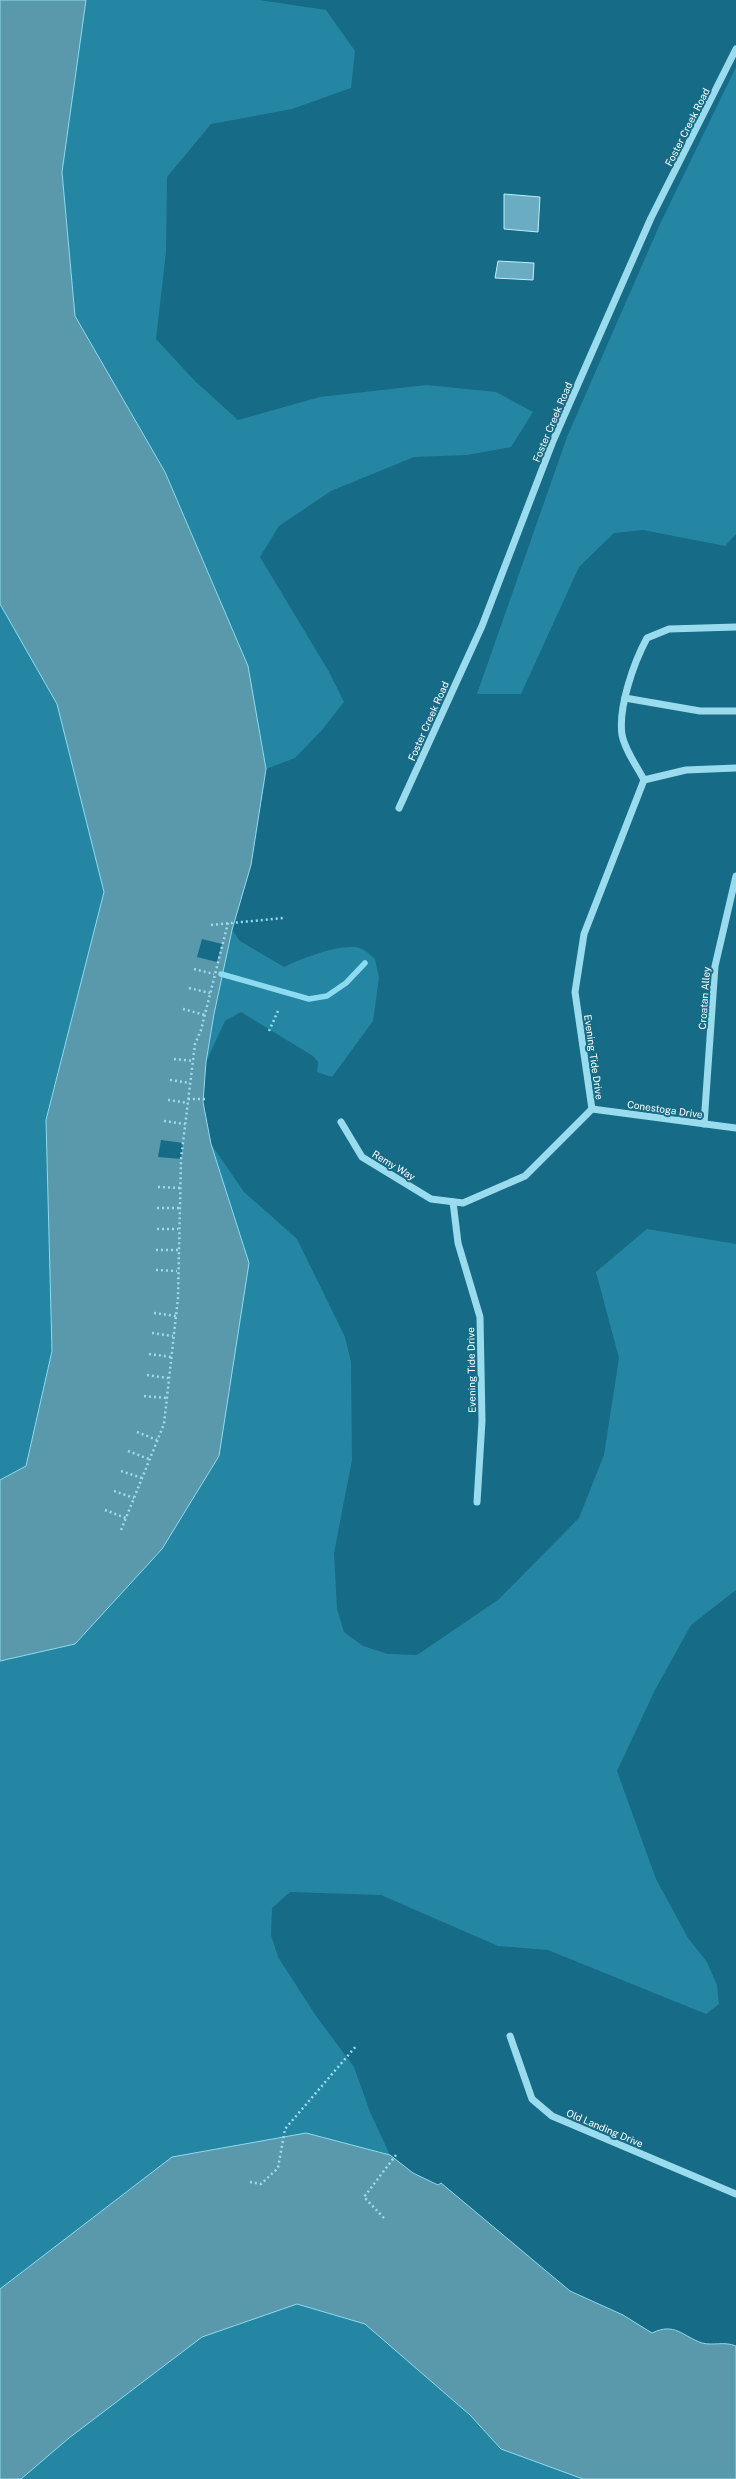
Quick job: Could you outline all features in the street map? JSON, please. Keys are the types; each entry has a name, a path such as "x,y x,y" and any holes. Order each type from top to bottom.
{"street":[{"name":"Foster Creek Road","path":"399,808 482,626 553,442 651,218 736,49"},
{"path":"736,627 669,629 647,638 630,678 625,698 622,735 644,780 686,770 736,768"},
{"path":"625,698 700,711 736,710"},
{"name":"Evening Tide Drive","path":"477,1502 482,1421 480,1317 458,1243 453,1202 463,1203 525,1176 592,1109 575,992 583,942 644,780"},
{"name":"Croatan Alley","path":"704,1124 716,966 736,876"},
{"name":"Conestoga Drive","path":"592,1109 736,1128"},
{"name":"Remy Way","path":"341,1122 362,1157 431,1199 453,1202"},
{"name":"Old Landing Drive","path":"510,2036 532,2099 552,2116 736,2194"}],"path":[{"path":"211,925 282,918"},
{"path":"121,1530 164,1424 176,1316 180,1188 190,1083 195,1044 205,1015 214,974 228,923"},
{"path":"194,968 214,974"},
{"path":"188,988 210,993"},
{"path":"183,1009 205,1015"},
{"path":"269,1031 278,1011"},
{"path":"174,1059 193,1061"},
{"path":"170,1080 190,1083"},
{"path":"188,1099 206,1099"},
{"path":"168,1100 188,1103"},
{"path":"164,1121 185,1124"},
{"path":"158,1187 180,1188"},
{"path":"158,1208 179,1208"},
{"path":"157,1229 178,1229"},
{"path":"156,1250 178,1250"},
{"path":"156,1270 177,1271"},
{"path":"154,1313 176,1316"},
{"path":"152,1333 173,1336"},
{"path":"149,1354 171,1356"},
{"path":"147,1375 168,1378"},
{"path":"144,1396 166,1398"},
{"path":"137,1432 157,1440"},
{"path":"128,1451 149,1459"},
{"path":"122,1471 142,1478"},
{"path":"114,1491 134,1498"},
{"path":"106,1510 126,1518"},
{"path":"250,2182 261,2184 278,2168 285,2129 357,2046"},
{"path":"384,2218 364,2197 396,2155"}],"shaded area":[{"path":"0,0 86,0 62,172 75,316 165,472 248,666 266,769 251,865 232,930 214,1014 206,1062 203,1102 211,1144 249,1263 219,1456 162,1549 75,1644 0,1661 0,1480 26,1466 52,1351 46,1120 104,892 57,704 0,604"},
{"path":"86,0 259,0 326,10 355,51 351,88 292,109 211,124 167,177 166,252 156,339 195,381 238,420 320,397 427,385 496,392 533,412 511,447 467,455 414,457 331,491 279,526 260,557 328,670 344,702 322,730 295,758 266,769 248,666 165,472 75,316 62,172"},
{"path":"736,67 736,534 725,546 643,530 614,533 579,567 521,694 477,694 567,437 660,224"},
{"path":"0,604 57,703 104,892 46,1120 52,1351 26,1466 0,1480"},
{"path":"232,930 240,941 284,967 323,952 345,947 362,949 375,959 379,978 373,1021 332,1077 317,1072 318,1062 313,1056 241,1012 225,1021 206,1062 221,974"},
{"path":"211,1144 244,1192 297,1239 345,1337 351,1362 352,1460 334,1553 337,1609 344,1632 363,1646 388,1654 417,1655 498,1600 579,1518 604,1455 619,1358 596,1272 647,1229 736,1244 736,1590 691,1625 655,1690 617,1771 656,1879 688,1938 707,1962 717,1985 719,2004 706,2014 548,1950 498,1946 381,1895 290,1892 272,1908 271,1935 278,1957 316,2016 354,2067 370,2112 390,2155 377,2151 172,2157 0,2289 0,1661 75,1644 162,1549 249,1263"},
{"path":"306,2133 390,2155 413,2173 438,2185 441,2183 570,2291 623,2315 652,2333 660,2330 673,2329 702,2343 727,2344 736,2346 736,2479 583,2479 501,2449 470,2415 365,2324 297,2304 202,2337 69,2438 21,2479 0,2479 0,2289 172,2157"},
{"path":"297,2304 365,2324 470,2415 501,2449 583,2479 21,2479 69,2438 202,2337"}],"pier":[{"path":"202,939 222,944 217,962 197,957"},
{"path":"161,1140 183,1143 181,1159 158,1157"}],"building":[{"path":"504,194 540,197 538,232 504,229"},
{"path":"498,261 534,263 533,280 495,278"}],"waterway":[{"path":"221,974 309,999 327,996 346,983 365,963"}]}
